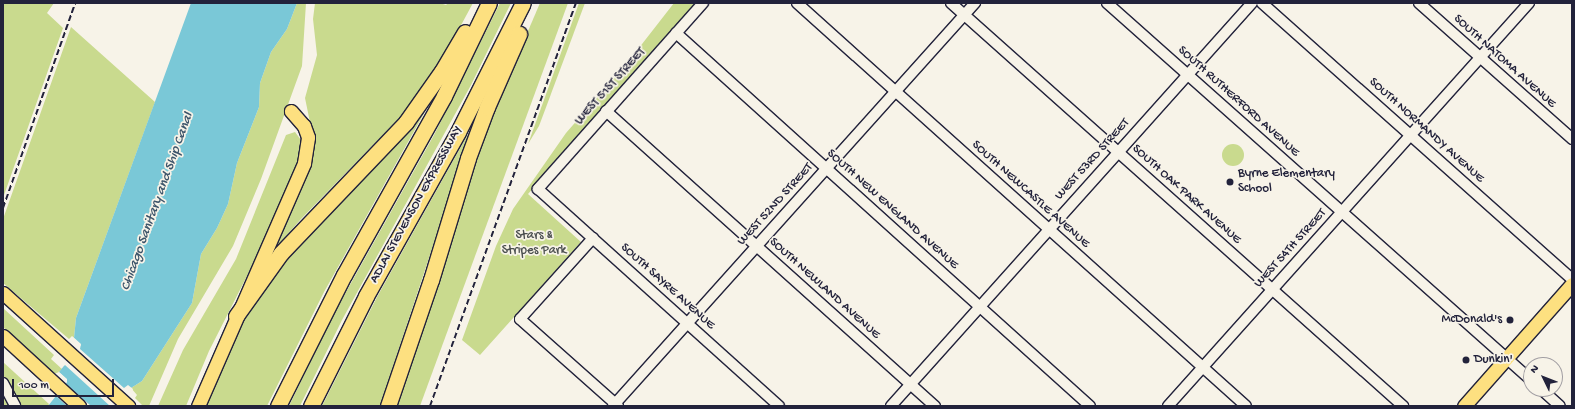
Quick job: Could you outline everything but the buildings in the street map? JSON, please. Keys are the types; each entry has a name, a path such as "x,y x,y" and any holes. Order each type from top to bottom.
{"highway":[{"path":"236,316 281,253 406,122 442,71 480,3"},
{"path":"278,406 340,282 444,96 489,3"},
{"name":"ADLAI STEVENSON EXPRESSWAY","path":"311,406 366,296 458,132 523,3"},
{"path":"388,406 431,280 468,158 487,107 532,3"}],"main road":[{"path":"198,406 306,156 308,137 304,126 291,111"},
{"path":"1464,406 1572,284"},
{"path":"3,293 128,406"},
{"path":"3,336 79,406"}],"street":[{"name":"WEST 51ST STREET","path":"538,188 703,3"},
{"name":"SOUTH NEWCASTLE AVENUE","path":"797,3 1246,406"},
{"name":"SOUTH OAK PARK AVENUE","path":"951,3 1403,406"},
{"name":"WEST 52ND STREET","path":"616,405 826,168 975,3"},
{"name":"SOUTH RUTHERFORD AVENUE","path":"1107,3 1523,373"},
{"name":"WEST 53RD STREET","path":"891,406 1252,3"},
{"name":"SOUTH NORMANDY AVENUE","path":"1262,3 1572,279"},
{"name":"SOUTH NATOMA AVENUE","path":"1419,3 1572,139"},
{"name":"WEST 54TH STREET","path":"1168,406 1530,3"},
{"name":"SOUTH NEW ENGLAND AVENUE","path":"676,33 1090,406"},
{"name":"SOUTH NEWLAND AVENUE","path":"606,111 935,406"},
{"name":"SOUTH SAYRE AVENUE","path":"538,188 779,406"},
{"path":"593,238 520,319 616,405"},
{"path":"3,383 15,406"},
{"path":"1550,397 1560,406"}],"green space":[{"path":"3,3 54,3 47,13 63,28 3,198"},
{"path":"297,3 306,3 302,66 261,179 233,246 178,339 149,406 143,406 135,398 137,395 131,388 142,381 192,303 201,254 217,228 228,204 237,163 259,107 260,83 271,52 287,29"},
{"path":"315,3 440,3 446,5 448,3 473,3 446,53 406,111 301,219 271,253 313,137 305,98 317,55 313,19"},
{"path":"500,3 511,3 471,85 342,320 300,406 289,406 332,317 434,135"},
{"path":"540,3 568,3 420,406 396,406 474,157"},
{"path":"579,3 585,3 539,126 528,144"},
{"name":"Stars & Stripes Park","path":"674,3 699,3 528,194 581,242 480,355 462,340 496,246 513,209 566,133 628,62"},
{"path":"71,27 155,102 76,318 74,338 72,336 69,339 3,283 3,219"},
{"path":"431,96 433,97 324,292 267,406 202,406 246,314 283,258"},
{"path":"473,125 380,406 322,406 377,297"},
{"path":"295,132 301,140 300,162 249,272 209,351 186,406 158,406 183,350 236,259 286,135"},
{"path":"1233,144 1237,145 1243,151 1243,159 1237,165 1233,166 1229,165 1223,159 1222,155 1223,151 1229,145"},
{"path":"3,308 54,355 51,359 62,369 59,372 54,374 3,327"},
{"path":"3,362 49,404 48,406 3,406"}],"water":[{"name":"Chicago Sanitary and Ship Canal","path":"191,3 297,3 287,29 271,52 260,83 259,107 237,163 228,204 217,228 201,254 192,303 142,381 131,388 125,406 48,406 67,382 67,379 59,372 81,345 74,338 76,318"}],"pier":[{"path":"72,336 81,344 80,349 124,388 128,385 133,389 127,406 110,406 65,365 60,368 79,345"},
{"path":"57,370 67,380 66,384 91,406 67,406 55,395 50,398 65,380"}],"railway":[{"path":"3,208 75,3"},
{"path":"430,406 576,3"}],"place":[{"name":"Byrne Elementary School","path":"1230,182"},
{"name":"McDonald's","path":"1510,320"},
{"name":"Dunkin'","path":"1466,360"}]}
